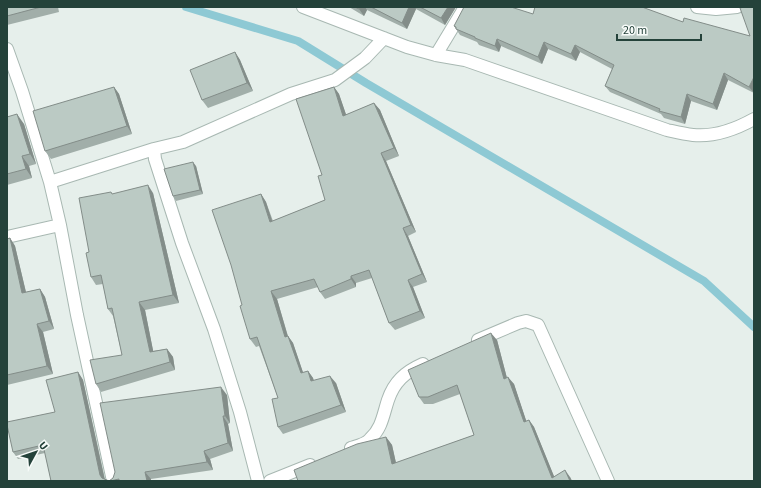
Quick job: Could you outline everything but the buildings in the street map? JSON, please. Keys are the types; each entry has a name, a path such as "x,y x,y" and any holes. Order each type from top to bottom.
{"street":[{"path":"303,7 407,47 436,55 465,60 668,130 694,135 711,134 740,127 754,120"},
{"path":"436,55 465,7"},
{"path":"697,7 716,9 737,7"},
{"path":"50,182 154,149 183,142 291,94 335,80 365,58 384,38"},
{"path":"7,49 22,91 50,182 113,481"},
{"path":"154,149 155,159 182,243 216,337 240,412 258,481"},
{"path":"7,238 60,225"},
{"path":"468,345 518,323 526,321 538,325 608,481"},
{"path":"341,452 370,440 381,426 388,399 395,384 402,376 431,360"},
{"path":"270,481 320,461"}],"waterway":[{"path":"186,7 298,41 366,83 704,281 754,327"}]}
